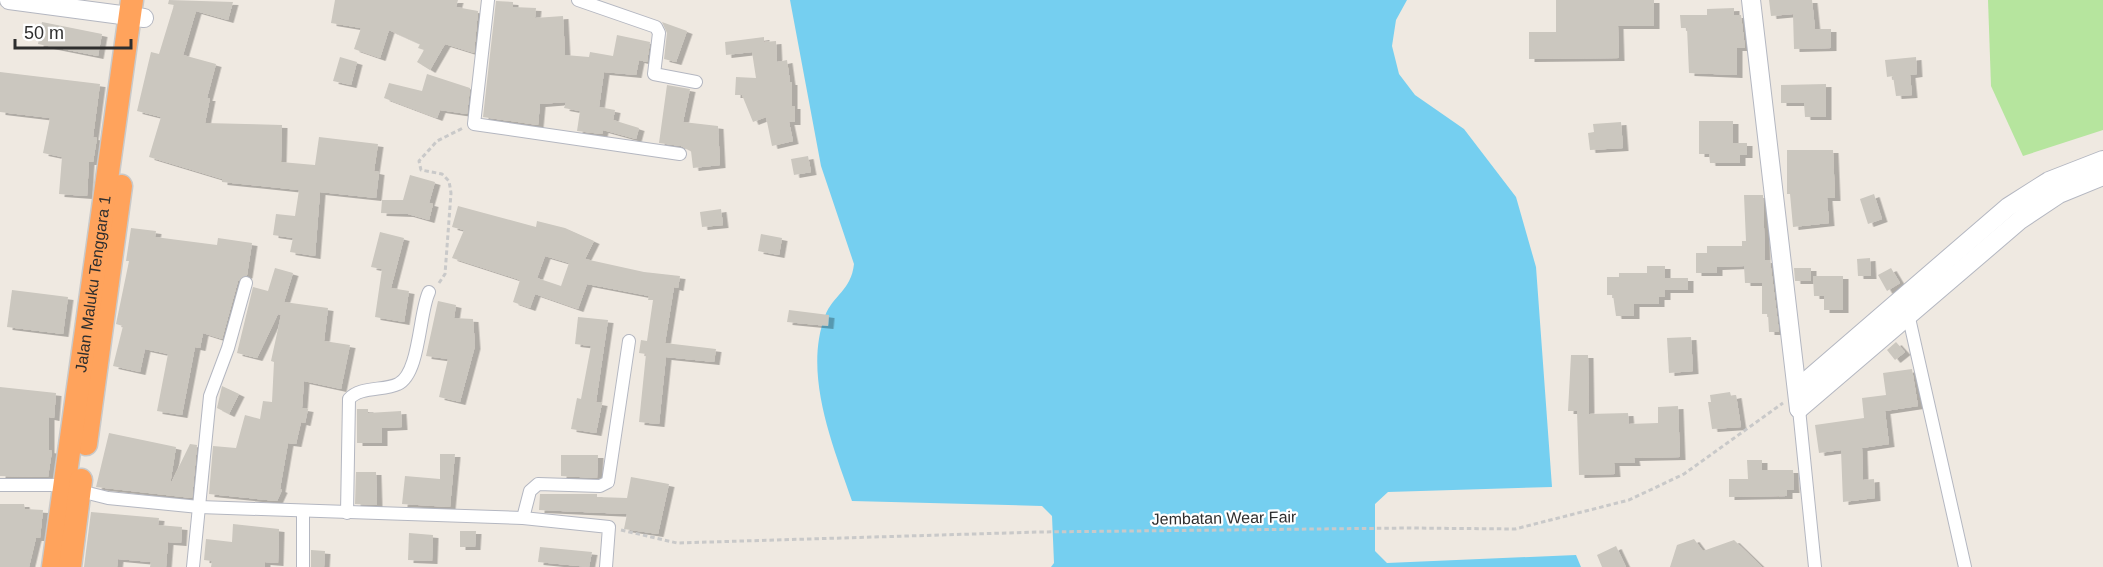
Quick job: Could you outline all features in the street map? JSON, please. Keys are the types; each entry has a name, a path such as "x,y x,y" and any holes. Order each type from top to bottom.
{"highway":[{"name":"Jalan Maluku Tenggara 1","path":"70,567 72,489 138,9"},
{"name":"Jalan Maluku Tenggara 1","path":"52,567 72,489"}],"street":[{"path":"9,0 138,9"},
{"path":"488,0 474,124 680,154"},
{"path":"579,0 656,27 659,36 654,74 696,82"},
{"path":"1751,0 1797,389 1815,567"},
{"path":"1797,389 2008,207 2049,182 2103,160"},
{"path":"1799,409 2020,220 2059,194 2103,176"},
{"path":"193,567 210,396 228,348 246,283"},
{"path":"347,513 349,399 356,394 398,385 404,380 416,351 424,305 429,292"},
{"path":"1908,318 1965,567"},
{"path":"523,518 530,491 538,484 600,486 608,482 629,342"},
{"path":"0,485 45,484 108,498 200,507 523,518 609,527 606,567"},
{"path":"303,512 303,567"}],"path":[{"path":"429,292 445,274 451,187 442,174 420,170 419,160 437,141 474,124"},
{"name":"Jembatan Wear Fair","path":"609,527 677,543 1039,532 1515,529 1629,500 1684,474 1776,409 1797,389"}],"green space":[{"path":"1988,0 2103,0 2103,130 2023,156 1991,86"}],"water":[{"path":"790,0 1407,0 1396,20 1392,46 1399,74 1415,95 1464,129 1516,197 1536,267 1552,487 1388,492 1375,504 1375,551 1387,563 1576,555 1581,567 1051,567 1054,563 1052,516 1042,506 852,501 823,410 817,362 819,339 825,316 832,303 846,287 854,264 821,166"}],"building":[{"path":"169,0 233,2 228,20 196,11 183,55 216,64 207,98 210,98 205,123 282,125 281,162 315,165 319,137 378,144 374,171 379,172 376,198 320,192 315,256 290,252 293,238 273,235 276,214 295,216 299,190 222,182 222,179 149,157 161,117 137,111 151,52 159,54 174,5 168,4"},
{"path":"335,0 458,0 456,7 478,11 474,53 445,44 430,70 417,62 424,50 418,48 420,44 389,30 380,58 354,49 361,28 331,23"},
{"path":"1556,0 1654,0 1654,26 1618,26 1619,58 1529,59 1529,32 1556,32"},
{"path":"1769,0 1812,0 1815,29 1831,29 1831,48 1794,49 1793,14 1771,16"},
{"path":"496,1 513,2 513,7 536,8 535,18 563,16 565,55 589,57 590,52 613,56 617,35 650,42 647,62 639,60 636,75 604,72 599,107 615,110 613,120 639,128 636,139 603,130 602,134 577,131 580,111 564,108 566,102 540,104 538,125 483,117"},
{"path":"1734,8 1734,15 1741,15 1745,48 1737,48 1737,75 1689,73 1687,28 1681,28 1680,15 1707,15 1707,9"},
{"path":"42,22 102,34 98,56 38,44"},
{"path":"662,22 687,31 676,62 664,59 667,33"},
{"path":"764,37 764,42 776,41 777,62 787,60 790,82 792,82 792,106 795,106 795,122 789,122 793,141 772,146 766,117 753,122 742,95 735,95 736,77 756,78 752,52 726,55 725,42"},
{"path":"340,57 357,62 351,85 333,81"},
{"path":"1916,57 1917,74 1910,75 1912,95 1896,96 1893,76 1887,77 1885,60"},
{"path":"0,72 100,84 93,137 97,138 93,162 89,162 87,196 59,194 62,157 43,153 50,118 0,112"},
{"path":"427,74 470,88 467,114 440,110 437,118 384,98 389,83 422,91"},
{"path":"1826,84 1826,117 1805,117 1804,103 1781,103 1781,85"},
{"path":"667,85 690,89 683,122 718,126 720,165 693,168 691,151 681,146 659,143"},
{"path":"1699,121 1733,121 1733,143 1747,143 1747,155 1740,155 1740,163 1710,163 1709,154 1699,154"},
{"path":"1621,122 1623,148 1590,150 1588,133 1594,132 1593,124"},
{"path":"1787,150 1833,150 1835,198 1827,198 1829,223 1793,227 1790,194 1787,194"},
{"path":"808,156 811,172 794,175 791,159"},
{"path":"410,175 435,182 429,203 433,204 429,220 408,214 381,213 382,200 403,200"},
{"path":"1874,194 1882,219 1868,224 1860,199"},
{"path":"1744,195 1763,195 1765,260 1770,260 1779,332 1769,332 1768,314 1762,314 1762,283 1745,283 1744,266 1717,267 1717,273 1696,273 1696,253 1707,253 1707,246 1742,246 1742,241 1746,241"},
{"path":"458,206 536,227 537,221 565,228 594,241 585,259 644,272 680,276 678,288 674,287 665,343 716,349 714,362 666,357 659,424 639,422 646,354 639,353 641,340 647,341 653,300 648,300 649,296 587,284 578,309 535,294 530,308 513,302 520,280 452,258 464,230 452,227","holes":["545,256 569,263 561,286 537,278"]},
{"path":"721,209 723,225 702,227 700,212"},
{"path":"131,228 156,231 155,237 217,245 218,238 252,243 247,275 238,281 222,339 203,333 200,348 195,347 182,415 157,411 168,354 145,349 140,372 113,366 123,326 116,324 129,261 126,261"},
{"path":"380,232 404,238 391,288 409,291 404,322 375,317 382,269 371,267"},
{"path":"761,234 782,238 779,255 758,251"},
{"path":"1870,258 1871,276 1858,276 1857,259"},
{"path":"1647,266 1665,266 1665,278 1688,278 1688,290 1665,290 1665,297 1659,297 1659,304 1634,304 1634,316 1616,316 1613,295 1607,295 1607,277 1619,277 1619,273 1647,273"},
{"path":"275,268 293,273 284,302 328,308 324,341 350,345 341,389 304,381 302,408 308,409 305,423 301,422 296,444 288,443 280,489 282,490 277,501 209,494 213,446 236,448 245,415 260,419 263,401 272,402 274,362 271,361 281,315 278,314 257,358 237,353 253,287 268,291"},
{"path":"1794,268 1811,268 1811,281 1795,281"},
{"path":"1891,268 1900,283 1887,291 1878,275"},
{"path":"1813,276 1843,276 1843,310 1824,310 1824,296 1814,296"},
{"path":"12,290 68,297 63,334 7,327"},
{"path":"438,301 456,305 454,318 473,319 475,346 460,402 439,397 448,359 426,356"},
{"path":"789,310 829,315 828,326 787,322"},
{"path":"578,317 608,320 596,402 602,403 596,433 571,429 577,398 581,399 591,346 575,344"},
{"path":"1691,337 1693,371 1669,373 1667,338"},
{"path":"1896,342 1905,352 1895,360 1887,350"},
{"path":"1571,355 1588,355 1589,414 1628,413 1629,424 1658,423 1658,407 1678,406 1680,457 1634,458 1635,463 1614,463 1615,474 1579,475 1577,411 1568,411"},
{"path":"1912,369 1918,406 1885,411 1889,444 1862,448 1863,480 1874,479 1875,498 1843,502 1841,450 1819,453 1815,425 1864,418 1862,398 1886,395 1883,373"},
{"path":"222,386 239,394 229,414 217,408"},
{"path":"0,387 56,393 54,418 49,417 49,450 52,451 48,477 0,476"},
{"path":"1730,392 1731,396 1736,395 1741,427 1712,429 1708,402 1711,402 1710,395"},
{"path":"357,409 368,409 368,413 401,411 402,427 382,428 382,443 357,443"},
{"path":"109,433 176,447 170,485 190,444 197,445 192,498 96,487"},
{"path":"440,454 455,454 450,507 402,504 405,476 440,479"},
{"path":"561,455 598,455 597,478 561,476"},
{"path":"1747,460 1762,460 1762,470 1793,470 1794,490 1787,490 1787,496 1729,497 1729,479 1748,479"},
{"path":"356,472 376,472 377,505 355,504"},
{"path":"631,477 669,484 658,534 624,529 627,514 539,510 540,494 597,494 597,497 627,498"},
{"path":"0,504 24,504 25,509 43,510 40,538 36,538 29,567 0,567"},
{"path":"91,512 159,518 158,525 182,527 181,543 168,542 166,567 150,567 151,562 118,559 117,567 84,567"},
{"path":"233,524 279,529 278,563 265,562 265,567 211,567 212,561 204,560 206,539 232,542"},
{"path":"460,531 476,531 475,547 460,547"},
{"path":"409,533 433,535 432,561 408,560"},
{"path":"1694,539 1703,551 1734,540 1762,567 1670,567 1677,545"},
{"path":"1616,546 1626,567 1602,567 1597,555"},
{"path":"540,547 592,552 589,567 538,562"},
{"path":"311,550 325,551 324,567 311,567"}]}
